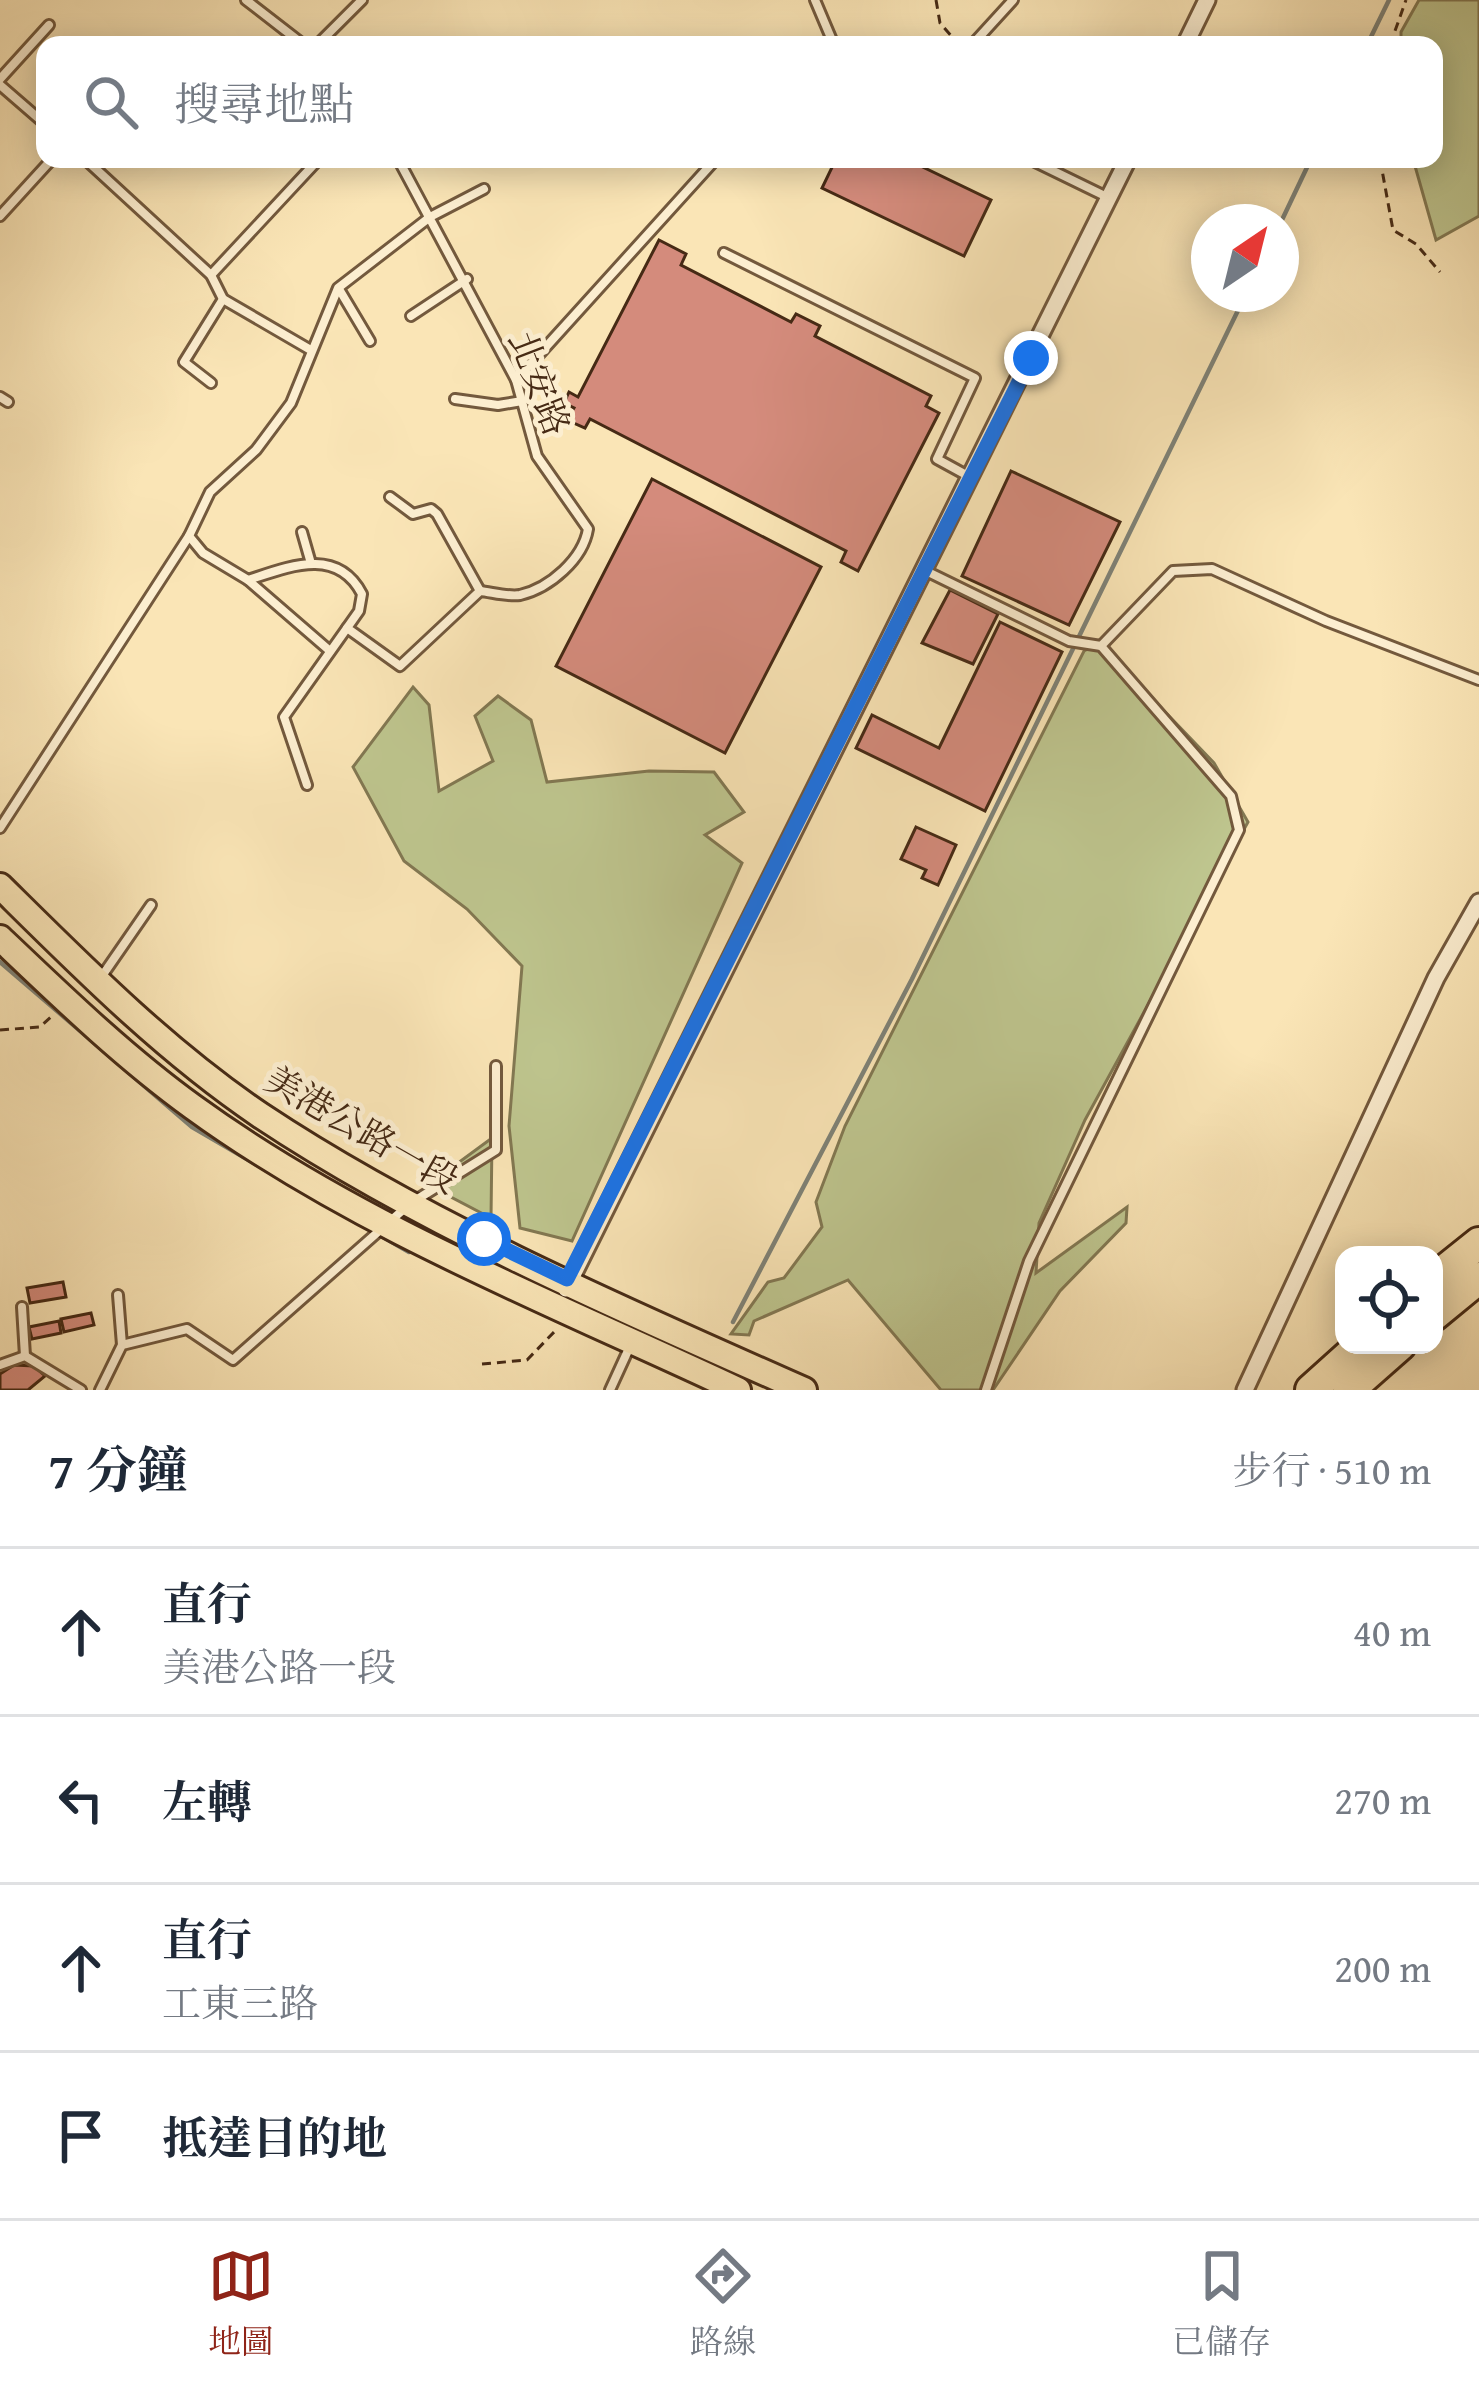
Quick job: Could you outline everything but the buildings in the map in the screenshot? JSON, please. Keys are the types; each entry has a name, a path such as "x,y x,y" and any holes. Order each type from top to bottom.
{"highway":[{"path":"1443,1272 1479,1243"},
{"path":"1443,1308 1479,1278"},
{"path":"1311,1390 1351,1354"},
{"path":"1349,1390 1390,1354"}],"main road":[{"name":"美港公路一段","path":"0,886 98,982 259,1114 412,1203 804,1390"},
{"name":"美港公路一段","path":"0,938 66,1001 193,1107 268,1156 387,1222 738,1390"}],"street":[{"path":"1190,36 1208,0"},
{"path":"565,1309 567,1279 973,478 1123,168"},
{"path":"1245,1390 1436,978 1479,902"}],"lane":[{"path":"245,0 292,36"},
{"path":"326,36 362,0"},
{"path":"815,0 830,36"},
{"path":"980,36 1013,0"},
{"path":"40,36 49,25"},
{"path":"36,40 0,82 36,116"},
{"path":"0,216 44,168"},
{"path":"95,168 211,275 223,299 310,350"},
{"path":"211,275 311,168"},
{"name":"北安路","path":"403,168 516,380 537,456 588,529 586,544 566,570 519,595 480,591"},
{"path":"516,380 708,168"},
{"path":"1048,168 1108,197"},
{"path":"0,828 189,536 210,492 256,450 291,403 338,288 430,217 484,189"},
{"path":"724,253 975,378 937,459 973,478"},
{"path":"411,316 466,279"},
{"path":"338,288 370,341"},
{"path":"212,383 184,362 223,299"},
{"path":"455,399 498,405 522,401"},
{"path":"347,628 400,666 480,591 437,514 430,509 413,514 390,497"},
{"path":"302,532 310,560"},
{"path":"189,536 203,553 248,580 330,651"},
{"path":"248,580 310,560 356,583 359,611 284,717 307,784"},
{"path":"1101,646 1173,571 1212,569 1326,621 1479,680"},
{"path":"926,571 1069,641 1101,646 1231,796 1238,830 1029,1261 986,1390"},
{"path":"98,982 151,905"},
{"path":"122,1345 187,1329 232,1360 387,1222 496,1150 496,1066"},
{"path":"100,1390 122,1345 118,1295"},
{"path":"22,1307 25,1356"},
{"path":"610,1390 644,1315"},
{"path":"0,1365 25,1356"},
{"path":"25,1356 81,1390"}],"path":[{"path":"936,0 940,23 951,36"},
{"path":"1393,36 1406,0"},
{"path":"1382,168 1393,230 1416,244 1439,272"},
{"path":"0,1030 40,1028 66,1001"},
{"path":"482,1364 527,1360 553,1339 565,1309"}],"green space":[{"path":"1419,0 1479,0 1479,216 1436,240 1416,168 1443,168 1443,36 1401,36"},
{"path":"1099,643 1214,763 1248,822 1085,1120 1039,1223 1036,1273 1127,1207 1126,1223 1060,1291 993,1390 941,1390 848,1280 754,1321 749,1335 731,1334 768,1282 784,1278 822,1227 816,1202 845,1126 1084,651"},
{"path":"413,687 429,705 439,791 493,761 475,716 498,696 531,720 547,782 649,771 714,772 744,812 705,835 742,863 572,1241 520,1228 509,1126 522,966 467,909 404,861 353,767"},
{"path":"492,1138 491,1218 428,1185"}],"waterway":[{"path":"1371,36 1389,0"},
{"path":"1290,204 1307,168"},
{"path":"733,1322 912,979 1237,312"},
{"path":"0,962 192,1127 269,1172"},
{"path":"357,1222 409,1252"}],"route":[{"path":"484,1239 567,1279 1031,358"}]}
